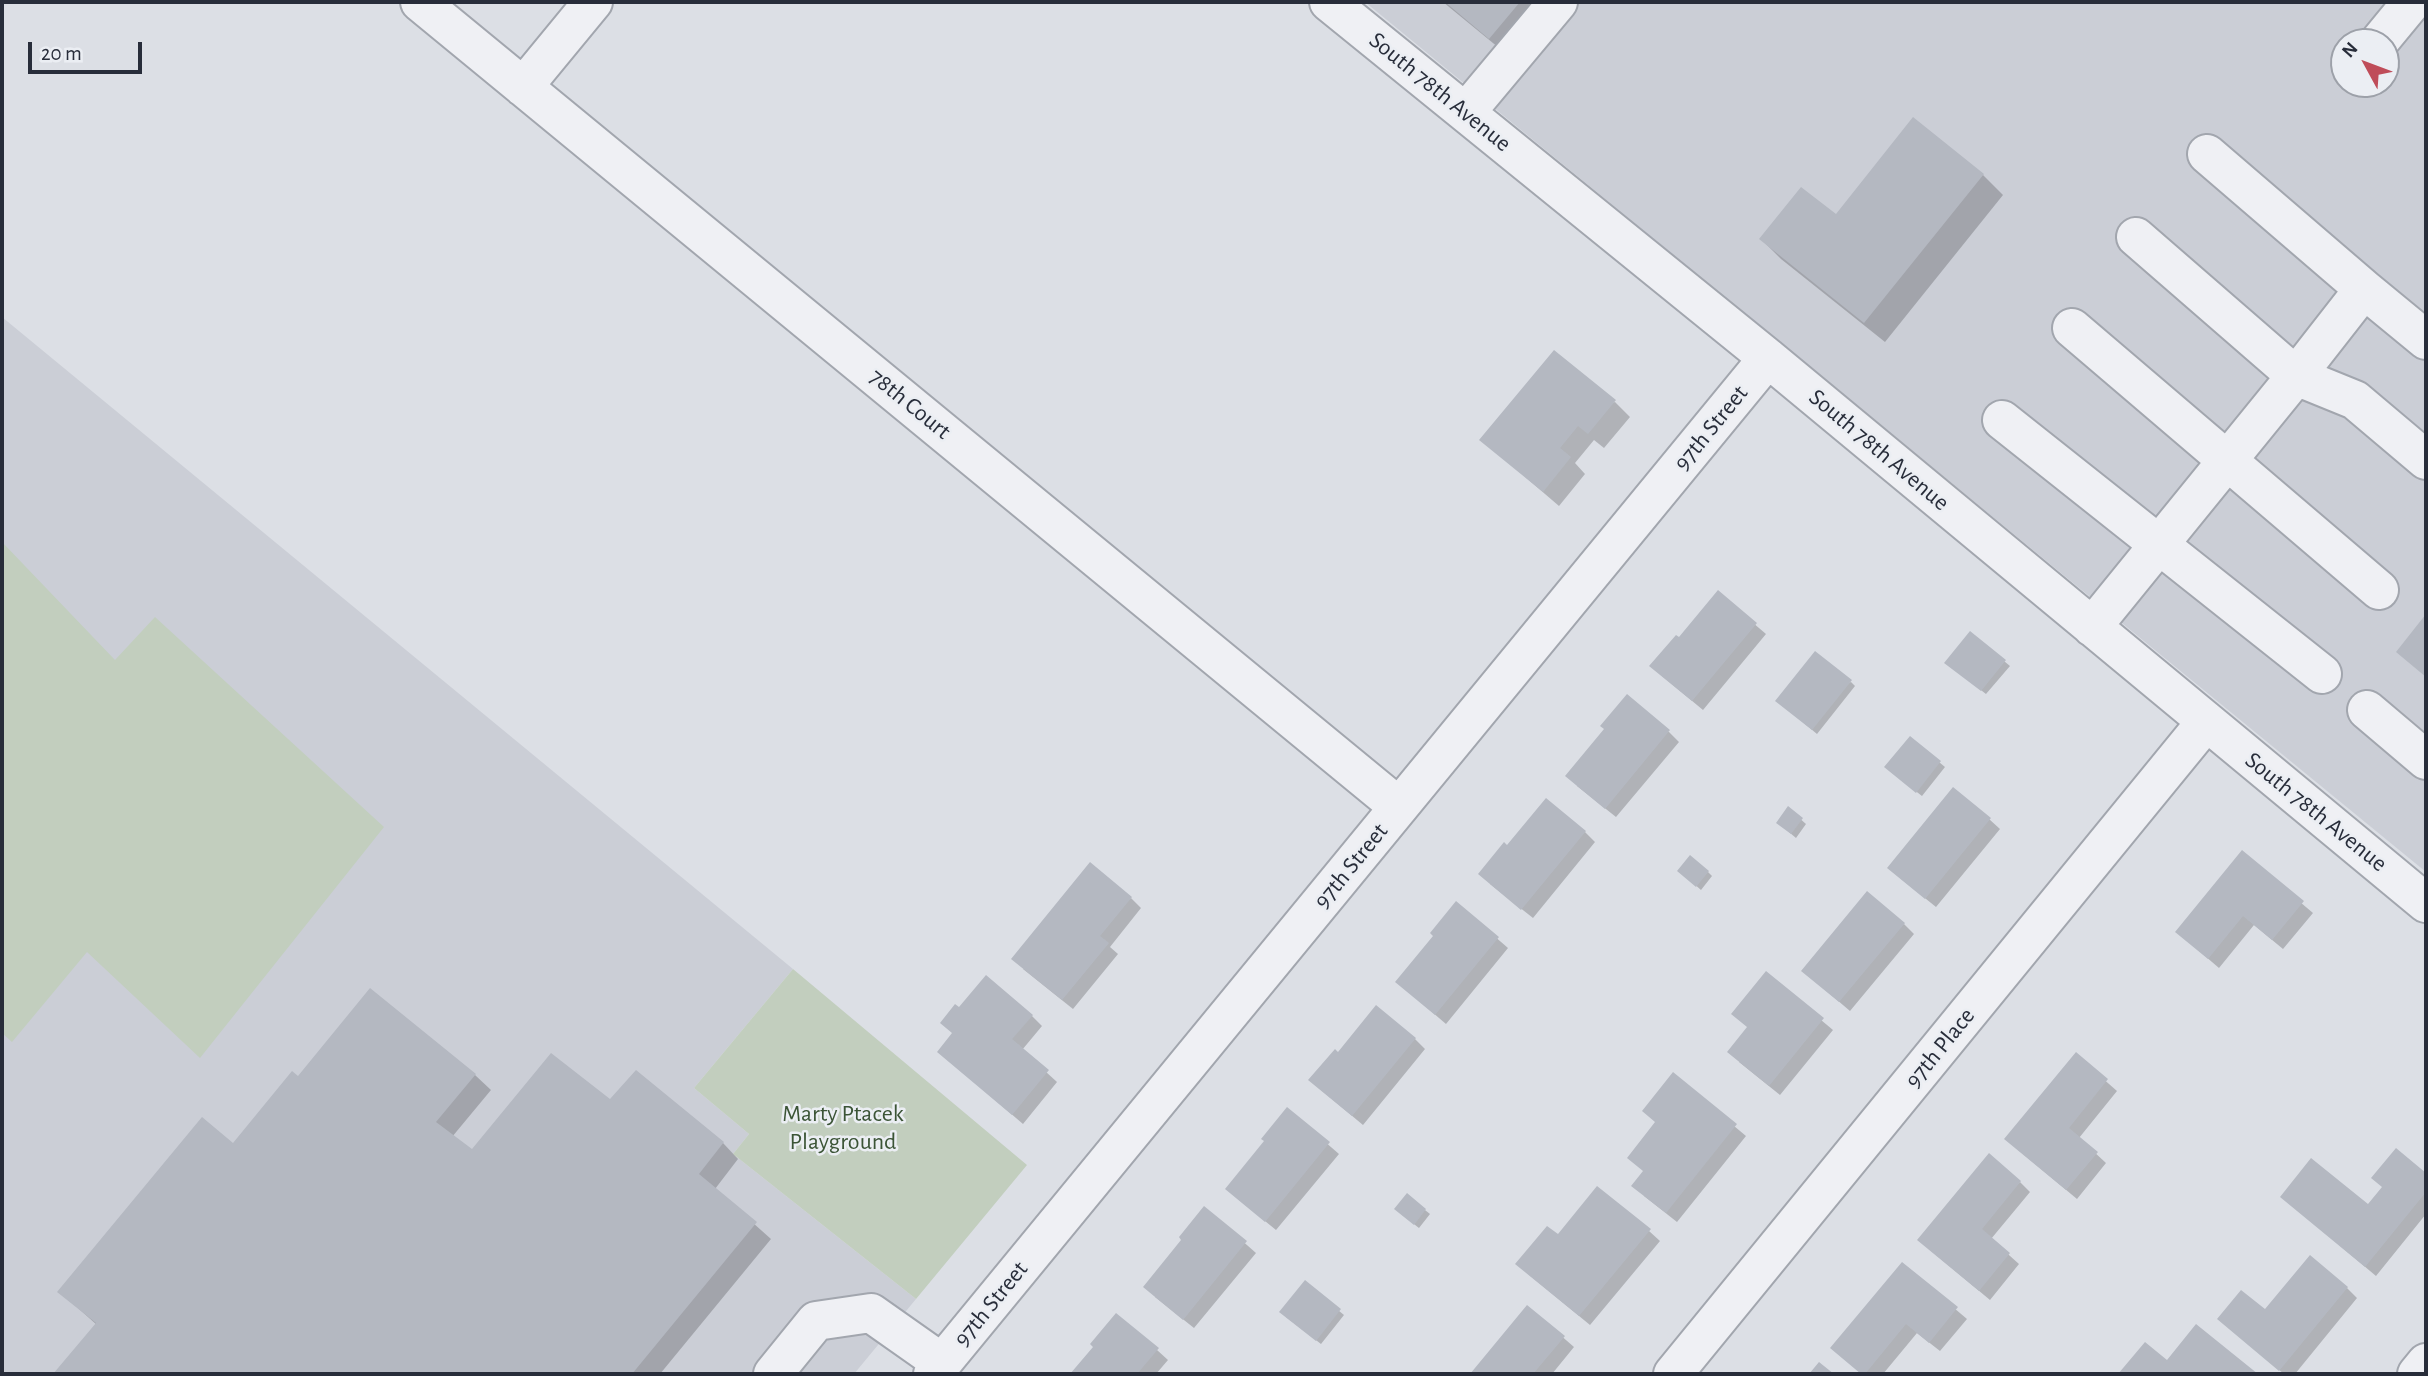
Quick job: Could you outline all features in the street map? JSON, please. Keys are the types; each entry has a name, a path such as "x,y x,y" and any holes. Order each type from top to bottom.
{"street":[{"name":"78th Court","path":"420,2 1399,807"},
{"path":"523,87 593,2"},
{"name":"South 78th Avenue","path":"1329,2 1768,358 2426,903"},
{"path":"1466,113 1558,2"},
{"path":"2391,28 2412,2"},
{"path":"2207,154 2426,340"},
{"path":"2136,237 2296,376 2355,400 2426,460"},
{"path":"2092,627 2364,289"},
{"path":"2072,328 2379,590"},
{"name":"97th Street","path":"938,1369 1768,358"},
{"path":"2003,420 2322,674"},
{"path":"2367,710 2426,760"},
{"name":"97th Place","path":"1673,1374 2206,722"},
{"path":"773,1374 816,1321 871,1313 938,1369"},
{"path":"2417,1374 2426,1363"}],"shaded area":[{"path":"1365,2 2426,2 2426,872"},
{"path":"2,317 793,969 694,1088 749,1134 733,1154 916,1299 854,1374 2,1374"}],"green space":[{"path":"2,542 115,660 155,617 384,827 200,1058 87,952 12,1042 2,1033"},
{"name":"Marty Ptacek Playground","path":"793,969 1027,1165 916,1299 733,1154 749,1134 694,1088"}],"building":[{"path":"1445,2 1520,2 1489,39"},
{"path":"1913,117 1984,174 1864,323 1759,239 1801,187 1836,214"},
{"path":"1554,350 1616,400 1588,434 1578,426 1560,448 1571,457 1543,492 1479,440"},
{"path":"1718,590 1757,623 1692,701 1649,666 1676,635 1679,637"},
{"path":"2426,614 2426,677 2396,652"},
{"path":"1970,631 2006,660 1981,691 1944,663"},
{"path":"1815,651 1852,680 1812,730 1775,701"},
{"path":"1627,694 1670,730 1605,809 1565,776 1604,729 1600,726"},
{"path":"1910,736 1941,761 1916,793 1884,767"},
{"path":"1953,787 1991,818 1925,899 1887,868"},
{"path":"1546,798 1586,831 1521,910 1478,874 1504,842 1507,845"},
{"path":"1788,806 1803,818 1791,834 1776,823"},
{"path":"2242,850 2304,901 2272,940 2243,916 2208,959 2175,932"},
{"path":"1690,855 1709,871 1696,887 1677,871"},
{"path":"1090,862 1132,897 1100,936 1109,943 1062,1000 1011,959"},
{"path":"1867,891 1905,923 1839,1002 1801,971"},
{"path":"1456,901 1499,937 1435,1015 1395,982 1433,936 1430,933"},
{"path":"1766,971 1824,1018 1769,1086 1727,1052 1747,1027 1731,1014"},
{"path":"986,975 1033,1015 1012,1039 1049,1070 1012,1115 937,1052 952,1033 940,1023 955,1004 959,1007"},
{"path":"370,988 476,1074 436,1122 472,1149 551,1053 610,1099 636,1070 724,1142 699,1174 757,1222 632,1374 53,1374 96,1323 57,1292 202,1117 233,1143 292,1071 298,1076"},
{"path":"1376,1005 1416,1038 1352,1116 1308,1080 1335,1049 1338,1052"},
{"path":"2076,1052 2108,1079 2069,1128 2098,1152 2066,1190 2004,1139"},
{"path":"1673,1072 1737,1124 1666,1213 1631,1186 1643,1171 1627,1158 1655,1122 1642,1111"},
{"path":"1287,1107 1330,1142 1265,1222 1225,1189 1264,1141 1261,1139"},
{"path":"2396,1148 2426,1173 2426,1192 2365,1267 2280,1197 2311,1158 2368,1204 2382,1187 2371,1178"},
{"path":"1989,1153 2021,1181 1982,1229 2010,1253 1979,1291 1917,1240"},
{"path":"1597,1186 1651,1229 1579,1316 1515,1264 1547,1226 1558,1234"},
{"path":"1407,1193 1426,1209 1414,1225 1394,1209"},
{"path":"1204,1206 1247,1241 1183,1320 1143,1287"},
{"path":"2310,1255 2348,1287 2279,1371 2217,1319 2241,1290 2265,1309"},
{"path":"1902,1262 1958,1307 1929,1343 1906,1324 1865,1374 1861,1374 1830,1348"},
{"path":"1305,1280 1341,1309 1316,1341 1279,1312"},
{"path":"1527,1305 1565,1336 1533,1374 1470,1374"},
{"path":"1116,1313 1159,1348 1137,1374 1070,1374 1093,1347 1090,1344"},
{"path":"2196,1324 2258,1374 2118,1374 2145,1342 2167,1360"},
{"path":"1819,1362 1834,1374 1809,1374"}]}
